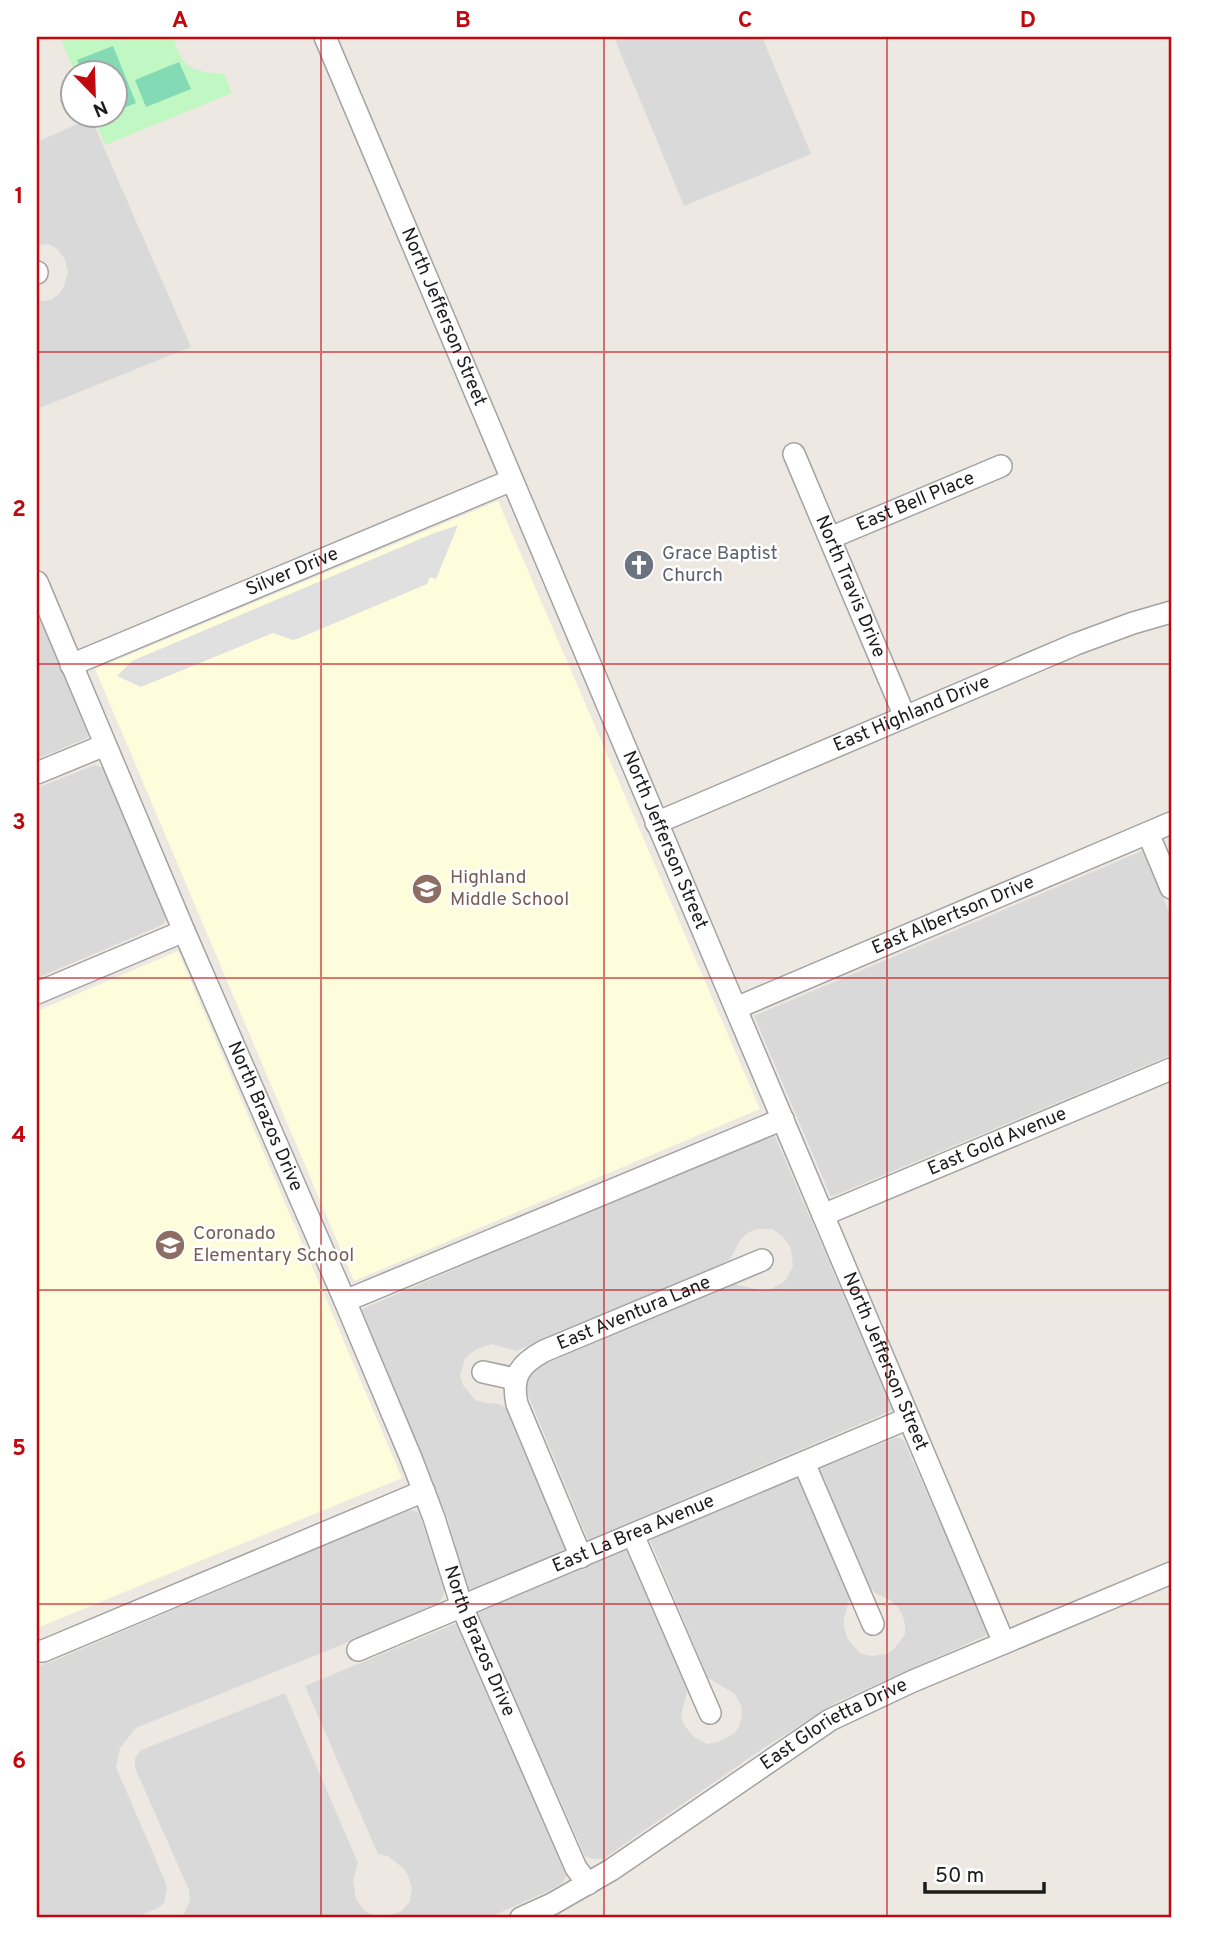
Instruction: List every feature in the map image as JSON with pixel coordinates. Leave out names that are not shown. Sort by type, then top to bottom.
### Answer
[{"type":"street","name":"North Jefferson Street","points":[[325,37],[1004,1643]]},
{"type":"street","name":"North Travis Drive","points":[[794,454],[905,717]]},
{"type":"street","name":"East Bell Place","points":[[830,538],[1001,466]]},
{"type":"street","name":"Silver Drive","points":[[71,665],[512,481]]},
{"type":"street","name":"North Brazos Drive","points":[[37,582],[424,1491],[462,1607],[576,1868],[588,1884]]},
{"type":"street","name":"East Highland Drive","points":[[656,823],[1076,643],[1171,612]]},
{"type":"street","points":[[37,773],[105,745]]},
{"type":"street","name":"East Albertson Drive","points":[[736,1008],[1171,823]]},
{"type":"street","points":[[1148,833],[1171,888]]},
{"type":"street","points":[[37,993],[184,931]]},
{"type":"street","name":"East Gold Avenue","points":[[823,1215],[1171,1069]]},
{"type":"street","points":[[345,1301],[783,1119]]},
{"type":"street","name":"East Aventura Lane","points":[[516,1379],[522,1367],[544,1351],[762,1260]]},
{"type":"street","points":[[483,1372],[516,1379],[514,1392],[517,1404],[581,1557]]},
{"type":"street","name":"East La Brea Avenue","points":[[358,1650],[909,1418]]},
{"type":"street","points":[[804,1463],[873,1623]]},
{"type":"street","points":[[37,1651],[43,1651],[424,1491]]},
{"type":"street","points":[[633,1535],[710,1713]]},
{"type":"street","name":"East Glorietta Drive","points":[[521,1918],[552,1905],[611,1870],[830,1720],[913,1681],[1171,1573]]},
{"type":"shaded area","points":[[614,37],[762,37],[811,154],[684,206]]},
{"type":"shaded area","points":[[64,130],[96,130],[191,347],[37,409],[37,300],[51,300],[60,293],[68,273],[65,259],[56,248],[48,244],[37,245],[37,142]]},
{"type":"shaded area","name":"Highland Middle School","points":[[498,501],[760,1109],[354,1281],[95,669]]},
{"type":"shaded area","points":[[458,525],[436,579],[430,577],[427,584],[297,639],[273,633],[141,687],[117,676],[132,661]]},
{"type":"shaded area","points":[[37,613],[88,734],[87,738],[37,759]]},
{"type":"shaded area","points":[[95,765],[103,768],[165,913],[165,922],[37,978],[37,788]]},
{"type":"shaded area","points":[[1142,851],[1171,916],[1171,1055],[831,1197],[754,1016]]},
{"type":"shaded area","name":"Coronado Elementary School","points":[[178,951],[402,1478],[37,1628],[37,1011]]},
{"type":"shaded area","points":[[773,1132],[893,1410],[588,1540],[528,1395],[525,1385],[528,1374],[538,1367],[735,1284],[769,1290],[785,1281],[793,1266],[791,1249],[786,1241],[772,1229],[749,1232],[741,1239],[730,1259],[724,1263],[516,1351],[491,1344],[475,1350],[465,1358],[460,1376],[463,1385],[475,1400],[499,1404],[506,1408],[565,1544],[565,1549],[561,1551],[473,1590],[467,1588],[448,1519],[360,1310]]},
{"type":"shaded area","points":[[895,1438],[904,1441],[988,1631],[987,1635],[837,1702],[765,1747],[603,1859],[585,1856],[476,1612],[627,1549],[686,1685],[687,1692],[681,1715],[684,1725],[701,1741],[708,1744],[718,1742],[735,1733],[740,1724],[741,1705],[735,1694],[708,1678],[650,1540],[799,1476],[850,1597],[844,1619],[847,1638],[860,1653],[872,1656],[886,1654],[893,1650],[905,1634],[902,1614],[890,1600],[875,1593],[870,1587],[819,1469]]},
{"type":"shaded area","points":[[408,1510],[418,1512],[420,1516],[444,1589],[441,1600],[361,1637],[136,1728],[120,1748],[116,1767],[165,1881],[167,1889],[164,1903],[134,1918],[37,1918],[37,1666]]},
{"type":"shaded area","points":[[457,1623],[566,1875],[561,1884],[488,1918],[381,1918],[402,1911],[410,1901],[412,1888],[409,1878],[404,1869],[388,1856],[378,1854],[305,1686]]},
{"type":"shaded area","points":[[285,1693],[358,1863],[353,1880],[356,1899],[365,1911],[379,1918],[182,1918],[190,1900],[189,1890],[135,1768],[135,1758],[141,1750]]},
{"type":"green space","points":[[60,37],[174,37],[180,56],[190,67],[224,74],[232,93],[105,145],[99,130],[130,130],[130,60],[70,60]]},
{"type":"green space","points":[[113,46],[119,60],[77,60]]},
{"type":"green space","points":[[179,62],[191,89],[146,107],[135,80]]},
{"type":"green space","points":[[130,88],[136,103],[130,105]]},
{"type":"place","name":"Grace Baptist Church","points":[[639,565]]},
{"type":"place","name":"Highland Middle School","points":[[427,889]]},
{"type":"place","name":"Coronado Elementary School","points":[[170,1245]]}]
